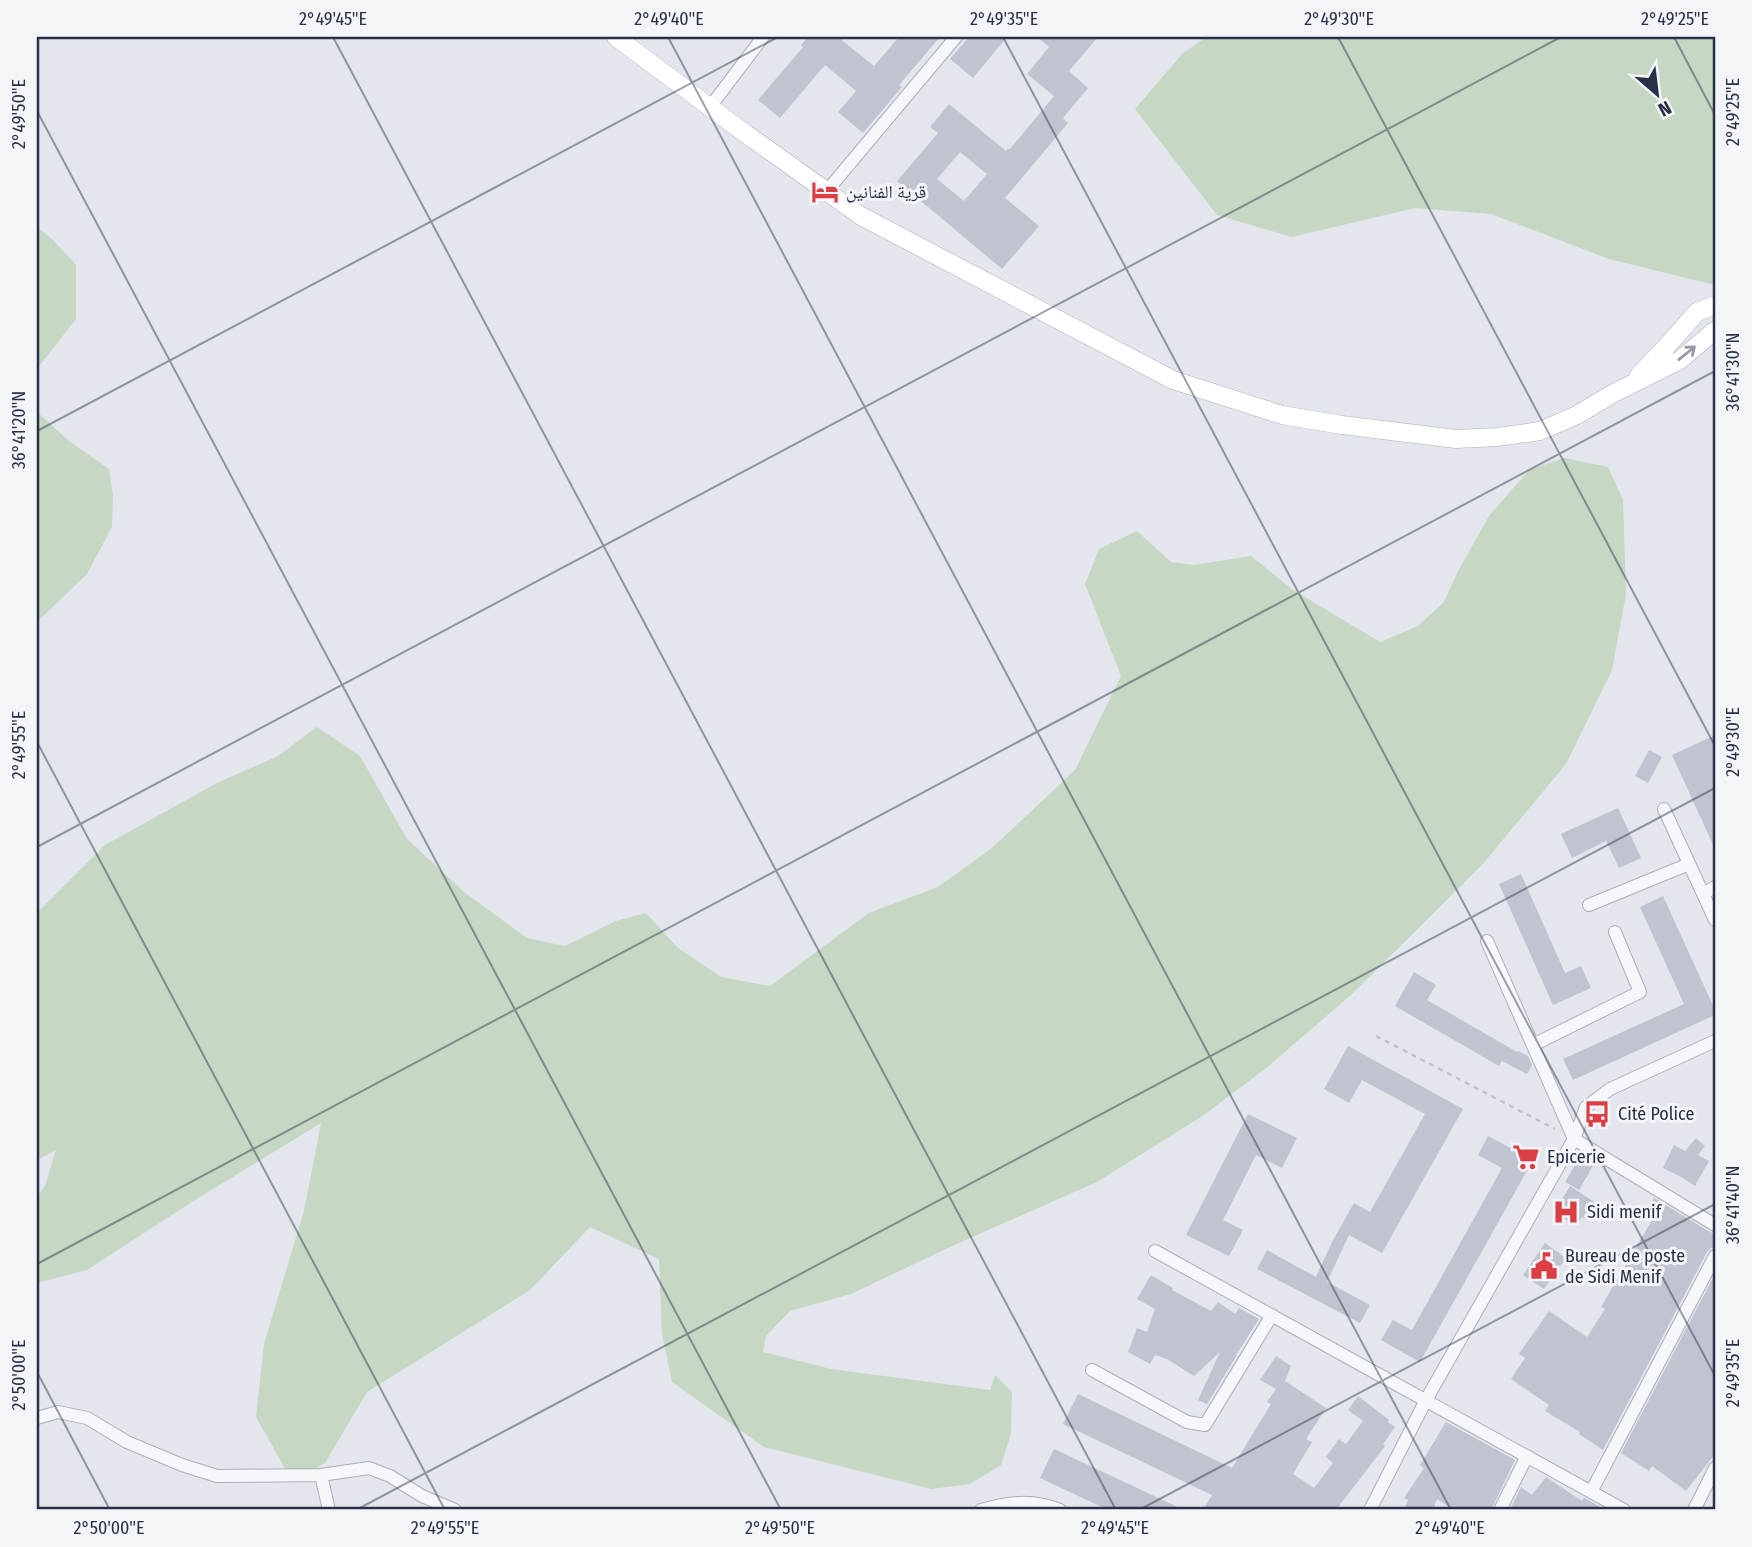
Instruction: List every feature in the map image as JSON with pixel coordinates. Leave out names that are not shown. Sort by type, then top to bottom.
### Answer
[{"type":"main road","points":[[616,37],[861,216],[1173,380],[1282,415],[1456,439],[1540,431],[1577,415],[1680,359],[1715,331]]},
{"type":"main road","points":[[1612,394],[1640,373],[1697,312],[1715,305]]},
{"type":"street","points":[[710,107],[763,37]]},
{"type":"street","points":[[826,192],[956,37]]},
{"type":"street","points":[[1664,809],[1715,919]]},
{"type":"street","points":[[1589,905],[1689,864]]},
{"type":"street","points":[[1703,894],[1715,887]]},
{"type":"street","points":[[1532,1045],[1640,992],[1615,932]]},
{"type":"street","points":[[1487,941],[1574,1139],[1715,1225]]},
{"type":"street","points":[[1370,1510],[1426,1400],[1574,1139],[1586,1107],[1610,1089],[1715,1041]]},
{"type":"street","points":[[1155,1251],[1621,1509]]},
{"type":"street","points":[[1591,1492],[1715,1256]]},
{"type":"street","points":[[1092,1370],[1187,1422],[1205,1425],[1272,1315]]},
{"type":"street","points":[[37,1418],[58,1412],[87,1418],[127,1442],[217,1476],[321,1475],[369,1468],[455,1510]]},
{"type":"street","points":[[1500,1510],[1527,1456]]},
{"type":"street","points":[[1694,1510],[1715,1468]]},
{"type":"street","points":[[321,1475],[329,1510]]},
{"type":"street","points":[[981,1510],[1024,1502],[1048,1505],[1060,1510]]},
{"type":"path","points":[[1376,1036],[1574,1139]]},
{"type":"green space","points":[[1207,37],[1715,37],[1715,285],[1609,259],[1491,214],[1415,208],[1292,237],[1217,215],[1135,109],[1183,53]]},
{"type":"green space","points":[[37,227],[76,265],[76,319],[37,369]]},
{"type":"green space","points":[[37,412],[69,441],[109,469],[113,495],[112,527],[87,574],[39,620],[37,660]]},
{"type":"green space","points":[[1564,458],[1608,467],[1623,500],[1626,594],[1612,670],[1566,764],[1481,866],[1352,994],[1265,1069],[1204,1115],[1097,1182],[851,1294],[790,1311],[766,1336],[763,1352],[831,1369],[990,1390],[995,1375],[1012,1392],[1011,1434],[1001,1465],[970,1484],[931,1489],[764,1447],[672,1382],[662,1333],[659,1259],[590,1227],[530,1290],[367,1392],[325,1463],[292,1481],[256,1417],[264,1344],[304,1211],[321,1123],[87,1270],[37,1283],[37,1196],[45,1186],[56,1150],[37,1160],[37,913],[105,845],[217,783],[278,756],[317,727],[360,756],[407,839],[464,892],[527,938],[565,946],[616,921],[646,913],[678,948],[721,977],[770,986],[869,913],[938,887],[992,848],[1075,770],[1121,676],[1085,584],[1099,549],[1137,531],[1171,562],[1194,565],[1251,556],[1293,590],[1380,642],[1418,626],[1444,602],[1489,516],[1529,470]]},
{"type":"building","points":[[808,37],[838,37],[874,66],[899,37],[940,37],[863,133],[838,112],[856,91],[825,65],[780,118],[758,100],[803,47],[801,45]]},
{"type":"building","points":[[969,37],[1007,37],[973,78],[950,59]]},
{"type":"building","points":[[1037,37],[1098,37],[1069,71],[1088,88],[1063,118],[1068,123],[1005,198],[1039,226],[1002,269],[897,181],[938,133],[930,127],[949,104],[1006,151],[1010,149],[1054,96],[1027,74],[1049,47]],"holes":[[[960,152],[987,174],[964,201],[937,179]]]},
{"type":"building","points":[[1715,735],[1715,849],[1672,755]]},
{"type":"building","points":[[1649,750],[1662,757],[1648,783],[1635,776]]},
{"type":"building","points":[[1618,808],[1641,858],[1619,868],[1606,841],[1572,858],[1561,834]]},
{"type":"building","points":[[1521,874],[1565,973],[1581,966],[1591,988],[1553,1005],[1499,884]]},
{"type":"building","points":[[1663,896],[1715,1015],[1573,1080],[1563,1059],[1684,1004],[1640,907]]},
{"type":"building","points":[[1414,972],[1436,985],[1427,1000],[1528,1056],[1532,1065],[1527,1074],[1502,1061],[1499,1066],[1395,1006]]},
{"type":"building","points":[[1348,1046],[1463,1109],[1382,1253],[1349,1235],[1327,1282],[1370,1305],[1360,1323],[1257,1269],[1267,1250],[1316,1277],[1354,1203],[1370,1212],[1425,1114],[1362,1080],[1349,1103],[1324,1089]]},
{"type":"building","points":[[1248,1114],[1297,1138],[1282,1168],[1256,1155],[1223,1220],[1243,1230],[1229,1256],[1186,1235]]},
{"type":"building","points":[[1488,1136],[1533,1160],[1420,1362],[1381,1340],[1393,1320],[1412,1330],[1502,1168],[1478,1155]]},
{"type":"building","points":[[1696,1138],[1705,1146],[1698,1155],[1709,1161],[1695,1186],[1663,1168],[1674,1145],[1685,1151]]},
{"type":"building","points":[[1579,1158],[1593,1166],[1579,1190],[1565,1182]]},
{"type":"building","points":[[1570,1186],[1599,1205],[1588,1221],[1582,1217],[1577,1225],[1554,1214]]},
{"type":"building","points":[[1654,1198],[1715,1234],[1715,1247],[1707,1252],[1603,1450],[1579,1434],[1580,1432],[1545,1411],[1549,1405],[1511,1379],[1525,1358],[1519,1354],[1549,1311],[1587,1337],[1605,1309],[1601,1307],[1655,1215],[1648,1212]]},
{"type":"building","name":"Bureau de poste de Sidi Menif","points":[[1545,1243],[1566,1258],[1544,1289],[1523,1275]]},
{"type":"building","points":[[1715,1274],[1715,1454],[1686,1491],[1652,1466],[1649,1471],[1621,1453]]},
{"type":"building","points":[[1151,1275],[1211,1311],[1218,1302],[1235,1314],[1239,1308],[1259,1319],[1207,1404],[1198,1400],[1220,1352],[1194,1376],[1167,1359],[1155,1355],[1150,1364],[1128,1352],[1137,1328],[1147,1332],[1155,1309],[1137,1299]]},
{"type":"building","points":[[1276,1356],[1291,1366],[1285,1381],[1326,1408],[1306,1439],[1312,1442],[1293,1474],[1314,1488],[1333,1463],[1326,1457],[1339,1439],[1346,1444],[1363,1421],[1348,1410],[1358,1396],[1395,1427],[1383,1444],[1385,1446],[1336,1510],[1203,1510],[1212,1495],[1063,1424],[1078,1394],[1232,1468],[1271,1404],[1267,1402],[1276,1389],[1260,1380]]},
{"type":"building","points":[[1446,1422],[1515,1460],[1491,1510],[1454,1510],[1437,1499],[1433,1510],[1404,1510],[1408,1500],[1404,1498],[1424,1468],[1420,1465]]},
{"type":"building","points":[[1054,1449],[1184,1510],[1108,1510],[1040,1478]]},
{"type":"building","points":[[1546,1477],[1582,1501],[1584,1498],[1606,1510],[1510,1510],[1521,1487],[1532,1495]]},
{"type":"place","name":"قرية الفنانين","points":[[825,192]]},
{"type":"place","name":"Cité Police","points":[[1597,1114]]},
{"type":"place","name":"Epicerie","points":[[1526,1157]]},
{"type":"place","name":"Sidi menif","points":[[1566,1212]]},
{"type":"place","name":"Bureau de poste de Sidi Menif","points":[[1544,1266]]}]
